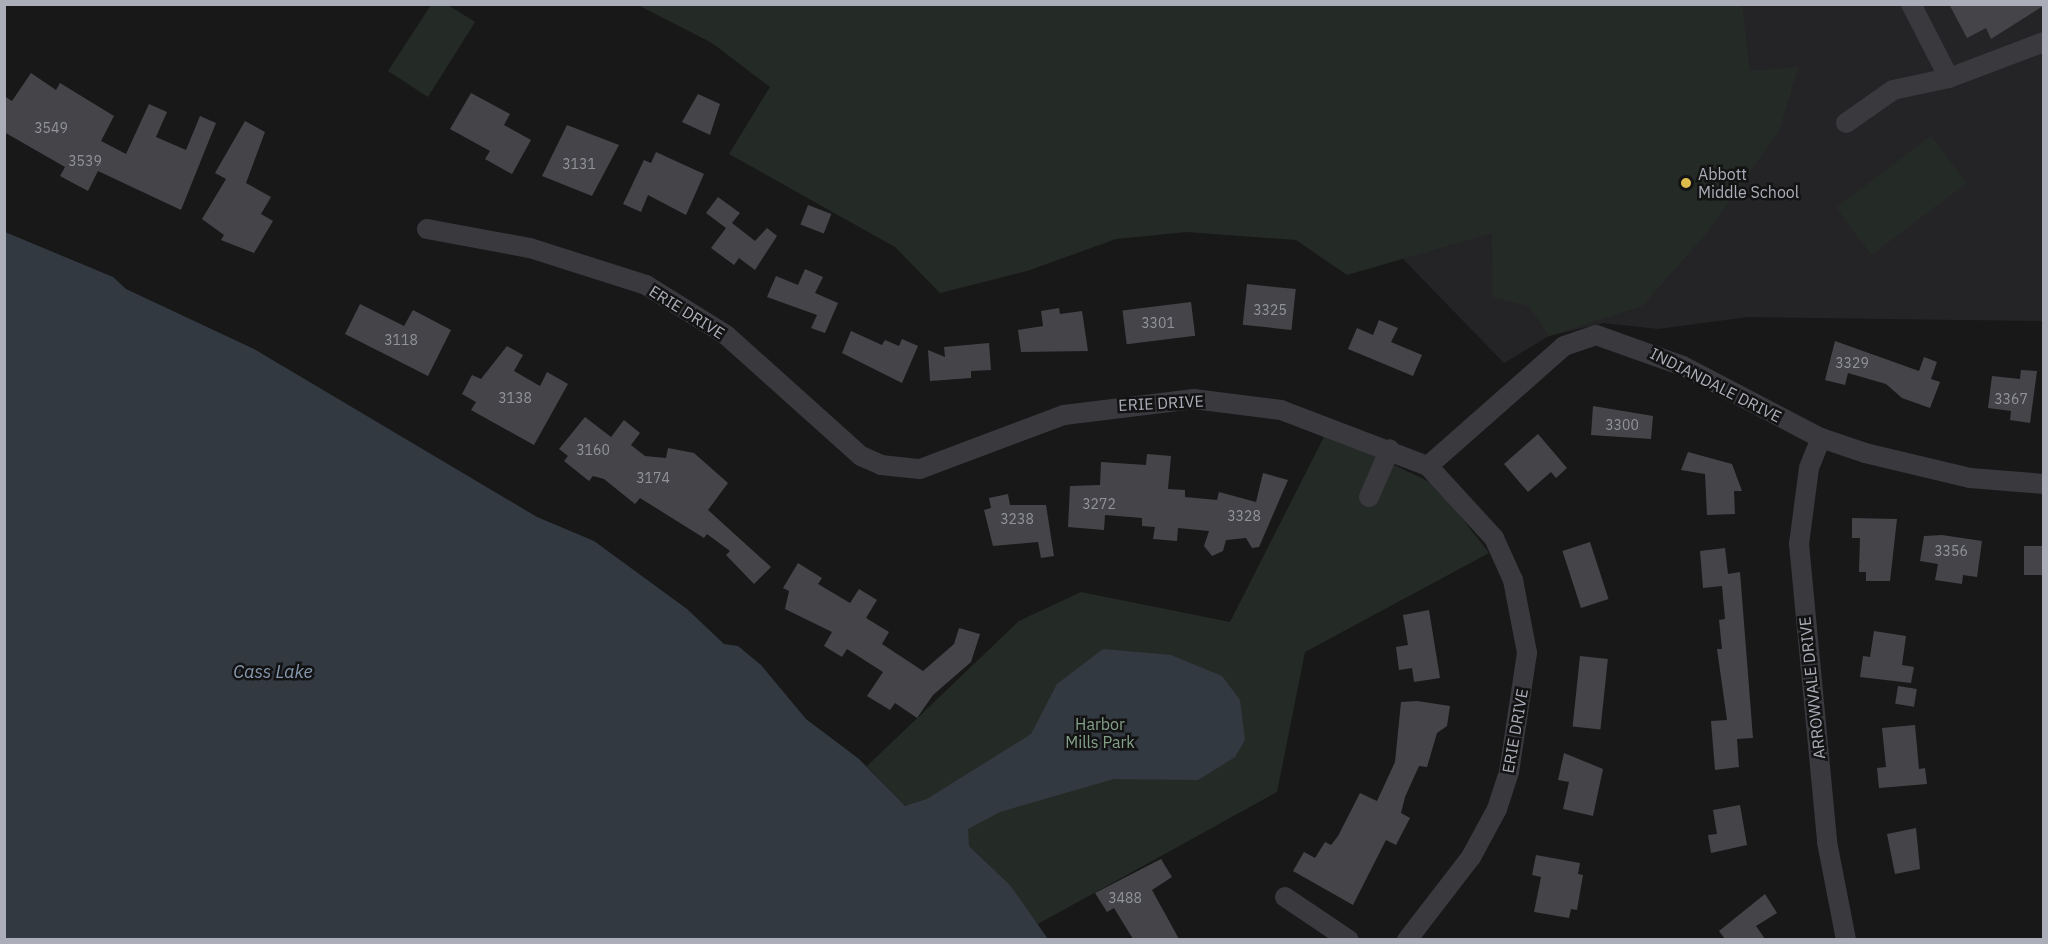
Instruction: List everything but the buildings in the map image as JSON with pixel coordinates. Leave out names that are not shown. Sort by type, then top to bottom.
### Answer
[{"type":"street","points":[[1911,4],[1949,78]]},
{"type":"street","points":[[1846,123],[1893,90],[1949,78],[2043,42]]},
{"type":"street","name":"ERIE DRIVE","points":[[426,230],[530,248],[646,285],[726,335],[861,456],[896,469],[920,469],[1064,415],[1146,401],[1238,402],[1281,410],[1389,449],[1428,466],[1494,538],[1513,580],[1527,653],[1509,772],[1497,809],[1471,857],[1407,939]]},
{"type":"street","name":"INDIANDALE DRIVE","points":[[1428,466],[1564,346],[1596,335],[1683,366],[1821,438],[1913,466],[2043,484]]},
{"type":"street","name":"ARROWVALE DRIVE","points":[[1821,438],[1809,468],[1800,544],[1827,842],[1846,939]]},
{"type":"street","points":[[1369,497],[1389,449]]},
{"type":"street","points":[[1285,897],[1350,939]]},
{"type":"shaded area","name":"Abbott Middle School","points":[[1218,5],[2043,5],[2043,321],[1748,317],[1658,329],[1604,323],[1549,336],[1504,363],[1199,49]]},
{"type":"green space","points":[[431,5],[448,5],[475,22],[428,97],[388,71]]},
{"type":"green space","points":[[638,5],[1742,5],[1750,71],[1798,67],[1780,129],[1706,234],[1642,306],[1549,336],[1529,306],[1493,297],[1492,233],[1347,275],[1296,240],[1186,232],[1116,239],[1027,271],[940,293],[895,247],[729,154],[770,87],[712,43]]},
{"type":"green space","points":[[1931,136],[1967,183],[1871,255],[1836,208]]},
{"type":"green space","name":"Harbor Mills Park","points":[[1326,433],[1436,485],[1489,553],[1305,652],[1277,792],[1036,925],[1010,885],[969,846],[900,802],[867,766],[1019,621],[1081,592],[1230,622]]},
{"type":"water","name":"Cass Lake","points":[[5,232],[113,277],[126,289],[254,349],[537,517],[594,541],[687,609],[724,644],[738,646],[761,665],[806,719],[859,759],[905,806],[927,799],[1031,734],[1057,684],[1103,649],[1171,655],[1222,676],[1240,700],[1245,740],[1235,757],[1198,780],[1114,779],[1000,812],[968,829],[969,846],[1010,885],[1048,939],[5,939]]},
{"type":"place","name":"Abbott Middle School","points":[[1686,183]]}]
